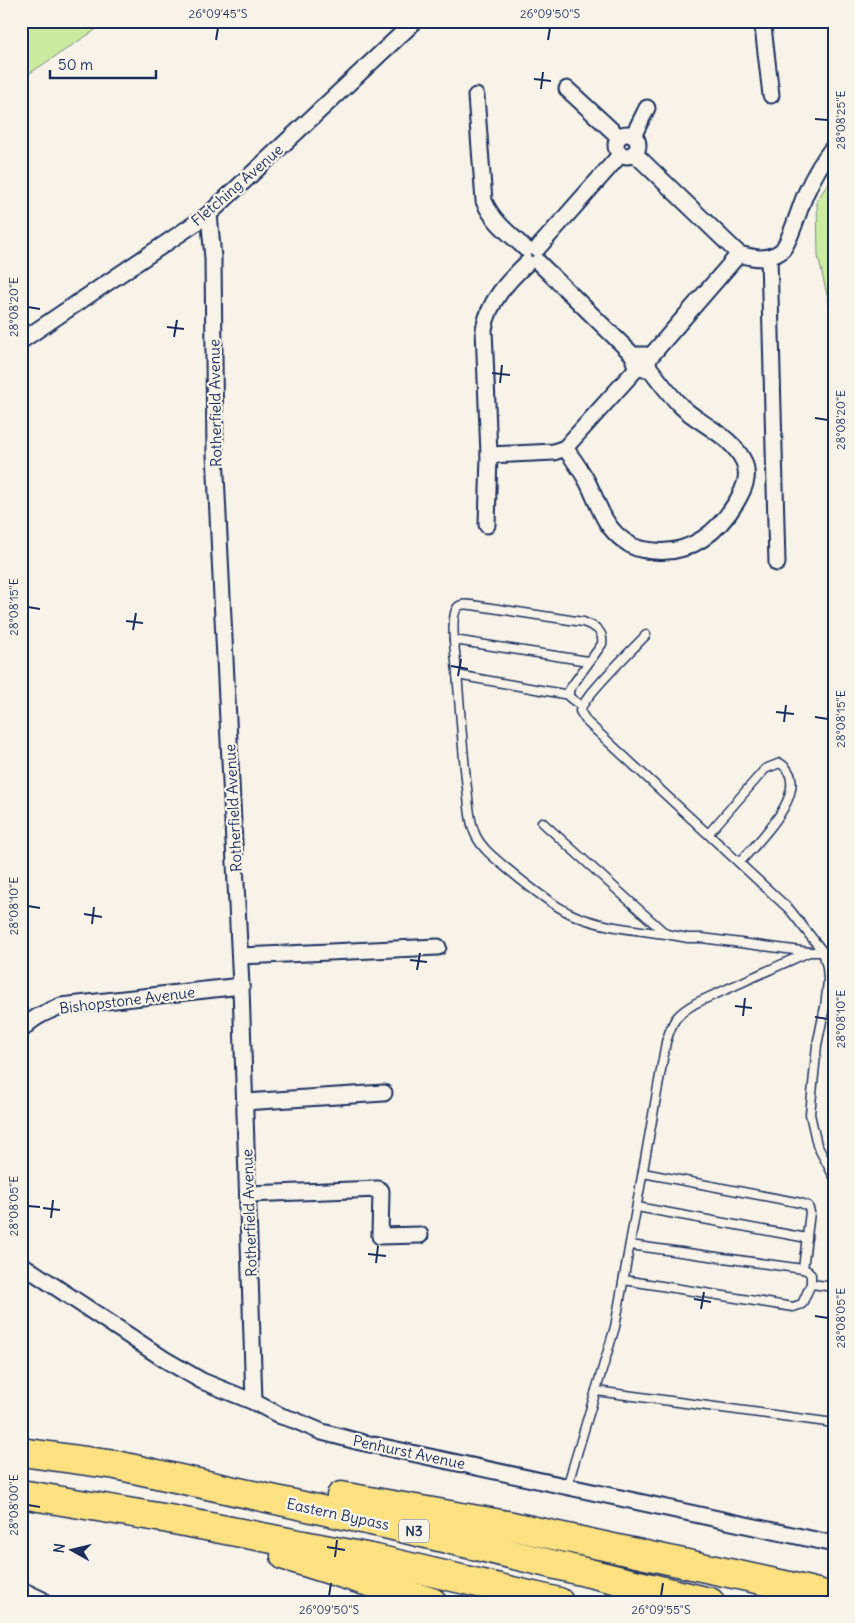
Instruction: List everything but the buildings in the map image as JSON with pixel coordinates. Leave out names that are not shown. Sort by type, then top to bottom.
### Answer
[{"type":"highway","name":"Eastern Bypass","points":[[21,1452],[116,1465],[385,1524],[710,1602]]},
{"type":"highway","points":[[116,1465],[322,1493],[507,1525],[789,1586],[834,1598]]},
{"type":"highway","name":"N3","points":[[21,1494],[169,1519],[376,1559],[559,1602]]},
{"type":"highway","points":[[169,1519],[432,1602]]},
{"type":"main road","points":[[827,1602],[834,1578]]},
{"type":"main road","points":[[21,1593],[40,1602]]},
{"type":"street","points":[[766,21],[763,26],[771,94]]},
{"type":"street","name":"Fletching Avenue","points":[[21,340],[209,214],[411,25]]},
{"type":"street","points":[[487,525],[489,455],[484,330],[486,318],[503,287],[638,144],[626,137],[567,89]]},
{"type":"street","points":[[476,96],[484,201],[490,214],[498,224],[642,363],[683,409],[727,441],[743,461],[746,473],[744,487],[732,508],[713,532],[697,543],[680,550],[661,552],[640,550],[625,542],[611,529],[603,518],[588,482],[565,448]]},
{"type":"street","points":[[626,137],[647,108]]},
{"type":"street","points":[[627,154],[739,254],[756,259],[769,257],[781,252],[789,239],[807,192],[826,156],[834,146]]},
{"type":"street","name":"Rotherfield Avenue","points":[[209,214],[213,258],[215,454],[240,956],[254,1402]]},
{"type":"street","points":[[489,455],[554,452],[565,448],[739,254]]},
{"type":"street","points":[[769,257],[777,563]]},
{"type":"street","points":[[240,956],[438,947]]},
{"type":"street","name":"Bishopstone Avenue","points":[[21,1031],[27,1024],[39,1016],[61,1006],[241,986]]},
{"type":"street","points":[[245,1102],[384,1094]]},
{"type":"street","points":[[248,1194],[378,1189],[381,1191],[380,1236],[420,1235]]},
{"type":"street","name":"Penhurst Avenue","points":[[21,1264],[164,1360],[202,1381],[322,1432],[360,1442],[834,1544]]},
{"type":"lane","points":[[569,695],[569,690],[602,644],[603,637],[595,626],[583,622],[463,604],[454,611],[454,640],[470,817],[476,836],[491,856],[548,900],[570,913],[597,922],[628,929],[688,938],[702,938],[809,952],[824,952]]},
{"type":"lane","points":[[646,635],[581,706],[580,712],[587,722],[790,910],[824,952],[828,981],[817,1045],[810,1114],[817,1145],[834,1177]]},
{"type":"lane","points":[[454,640],[588,662]]},
{"type":"lane","points":[[457,675],[569,695],[581,706]]},
{"type":"lane","points":[[709,833],[765,769],[780,763],[787,768],[791,786],[780,814],[770,829],[740,862]]},
{"type":"lane","points":[[542,822],[666,934]]},
{"type":"lane","points":[[567,1487],[615,1326],[666,1042],[673,1021],[683,1010],[696,1003],[809,952]]},
{"type":"lane","points":[[643,1173],[801,1202],[808,1206],[810,1212],[802,1269]]},
{"type":"lane","points":[[637,1207],[807,1238]]},
{"type":"lane","points":[[624,1280],[794,1307],[802,1304],[810,1284],[811,1275],[808,1271],[802,1269],[630,1245]]},
{"type":"lane","points":[[810,1284],[834,1287]]},
{"type":"lane","points":[[596,1391],[833,1424]]},
{"type":"green space","points":[[21,21],[109,21],[21,79]]},
{"type":"green space","points":[[834,175],[834,316],[831,312],[818,256],[817,200]]}]
